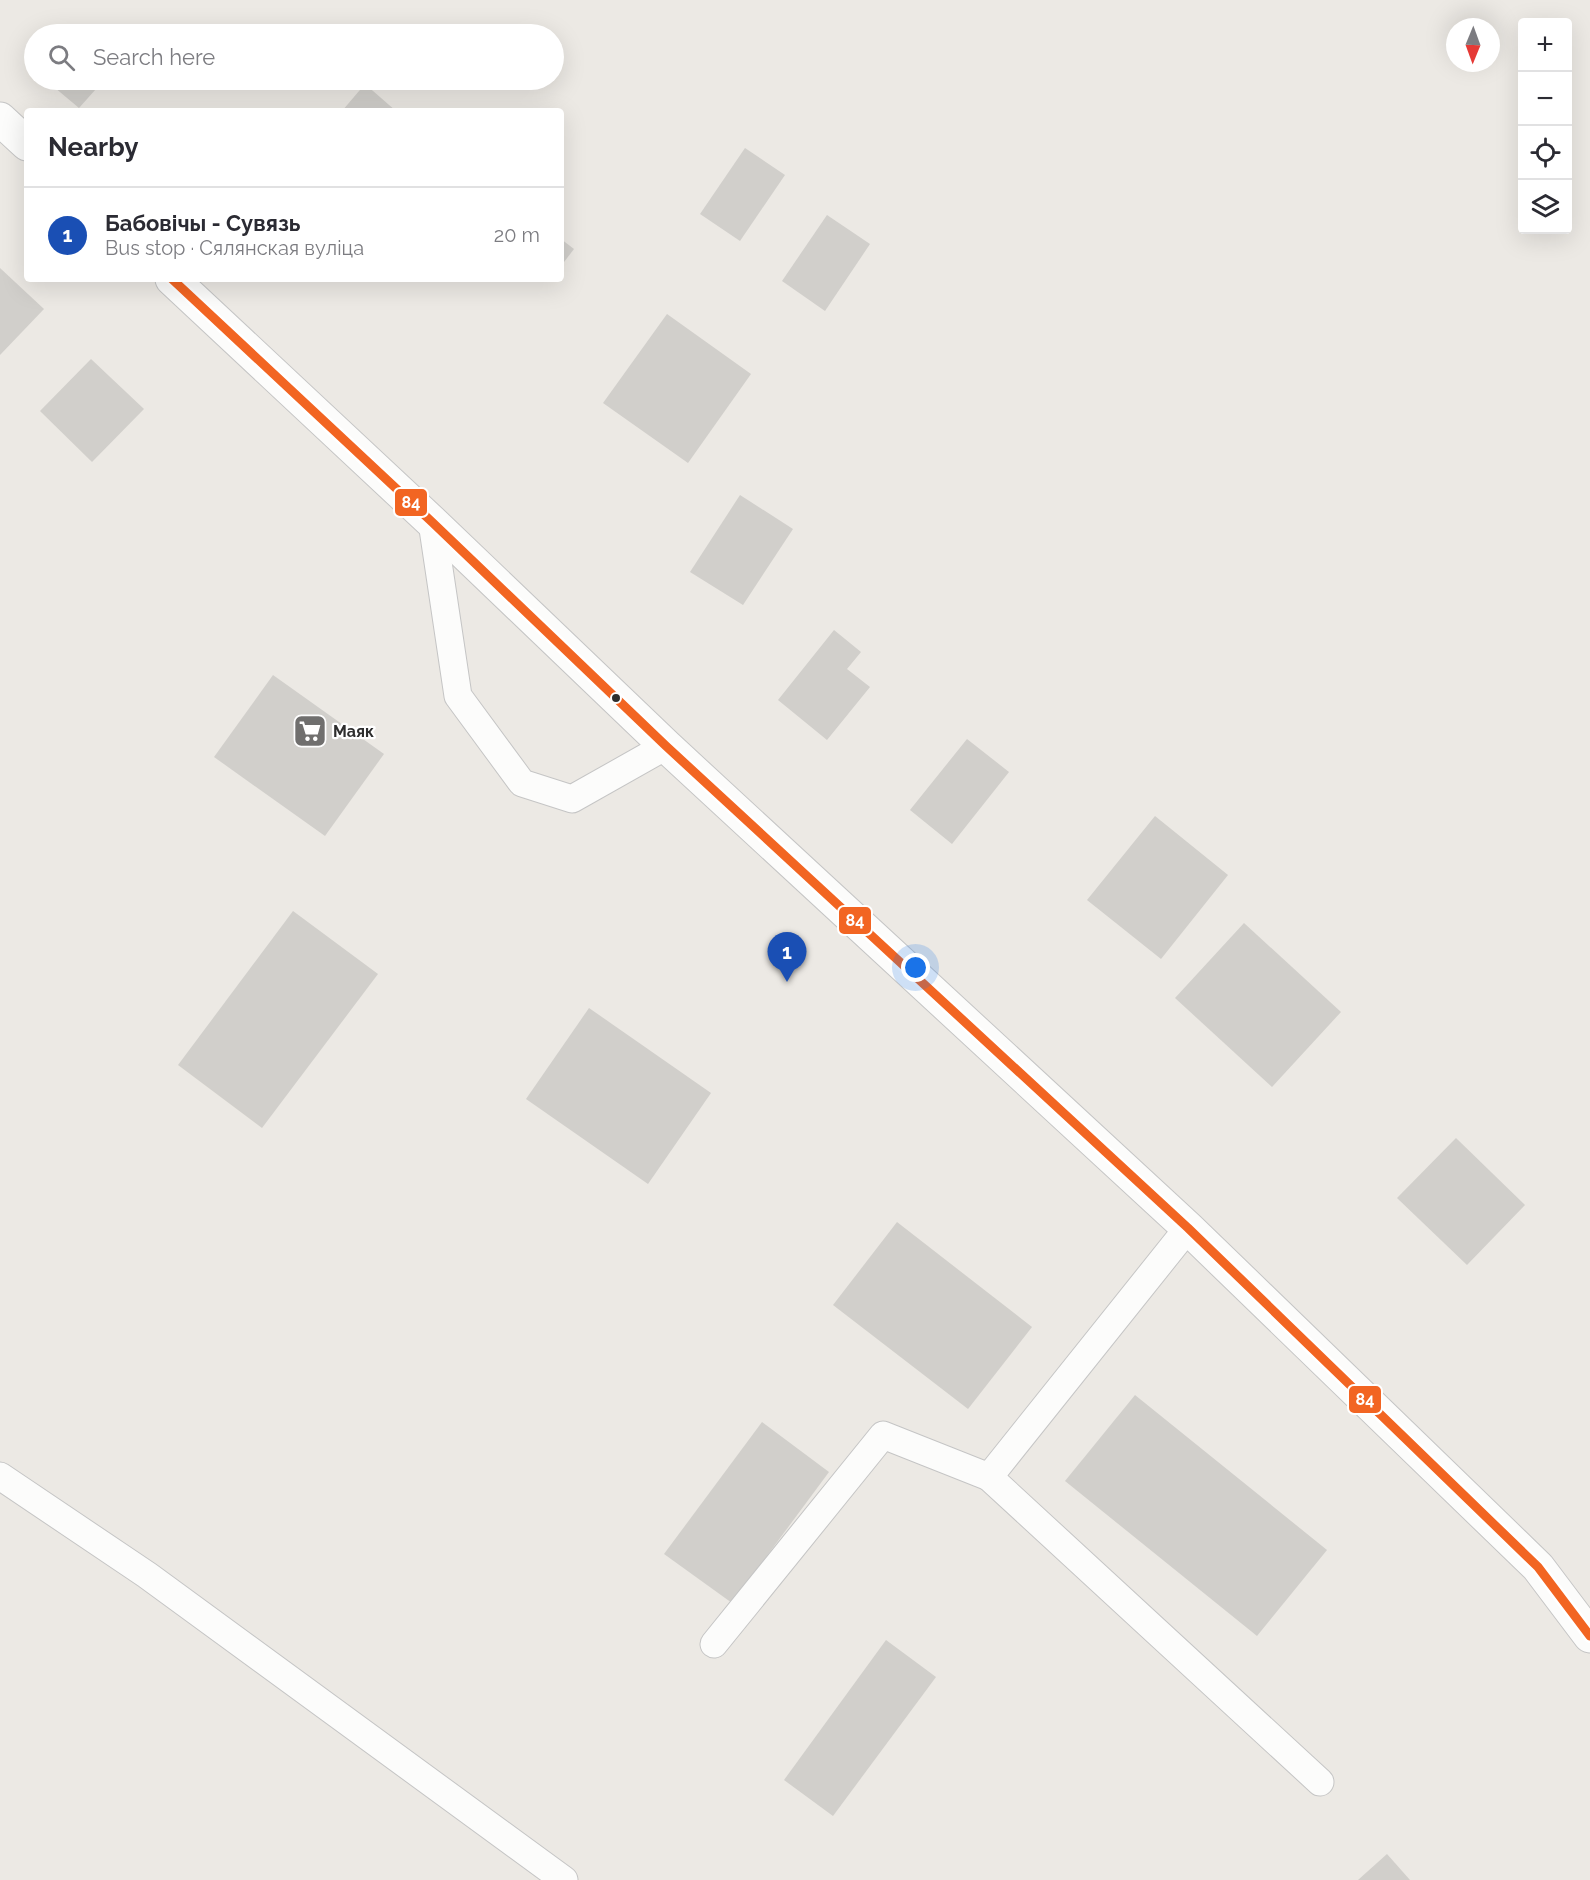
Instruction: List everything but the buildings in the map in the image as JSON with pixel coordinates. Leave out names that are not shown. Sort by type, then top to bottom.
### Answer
[{"type":"street","points":[[0,119],[24,141]]},
{"type":"street","points":[[175,282],[432,522],[666,746],[1188,1228],[1538,1567],[1590,1636]]},
{"type":"lane","points":[[432,522],[458,696],[522,783],[572,799],[666,746]]},
{"type":"lane","points":[[989,1477],[1188,1228]]},
{"type":"lane","points":[[714,1644],[883,1435],[989,1477],[1320,1782]]},
{"type":"lane","points":[[0,1476],[147,1575],[564,1880]]},
{"type":"transit line","name":"84","points":[[175,282],[432,522],[666,746],[1188,1228],[1538,1567],[1590,1636]]},
{"type":"place","name":"Маяк","points":[[310,731]]},
{"type":"place","name":"Бабовічы - Сувязь","points":[[787,982]]}]
